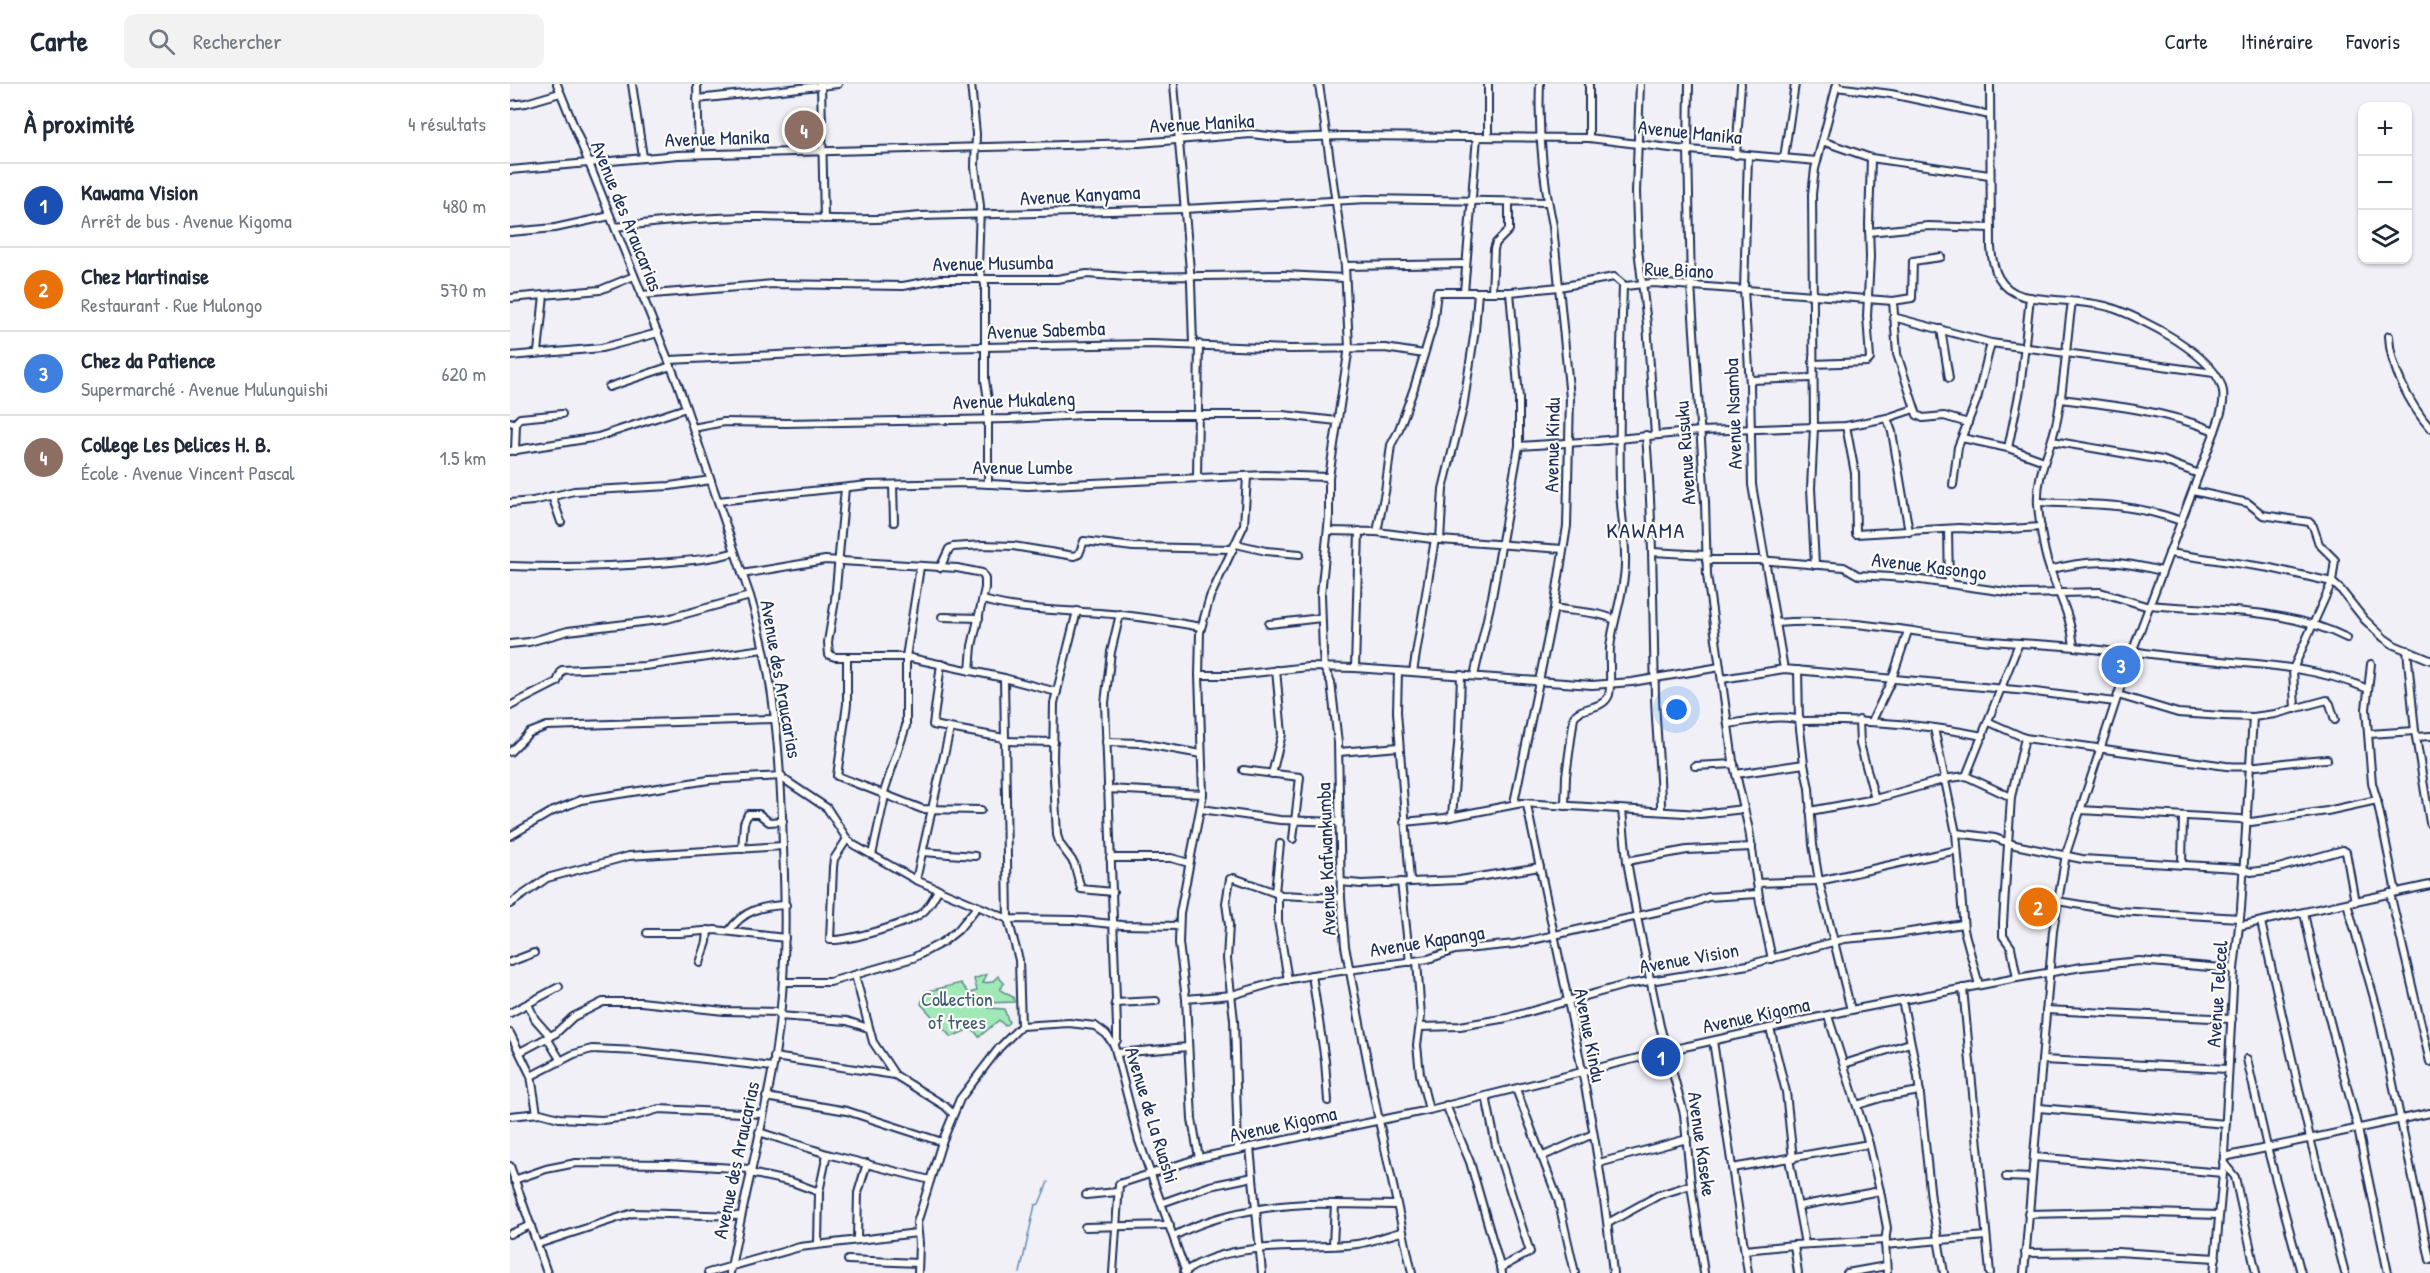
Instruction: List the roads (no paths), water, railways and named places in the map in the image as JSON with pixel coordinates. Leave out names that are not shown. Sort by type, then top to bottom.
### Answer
[{"type":"street","name":"Avenue des Araucarias","points":[[557,84],[670,363],[711,480],[750,596],[763,649],[774,719],[782,777],[786,905],[783,982],[774,1057],[730,1270]]},
{"type":"street","points":[[632,84],[643,157]]},
{"type":"street","points":[[697,84],[699,154]]},
{"type":"street","points":[[697,99],[789,86],[838,84]]},
{"type":"street","points":[[970,84],[980,214],[978,259],[985,284],[988,484]]},
{"type":"street","points":[[1174,84],[1196,344],[1197,477]]},
{"type":"street","name":"Avenue Kafwankumba","points":[[1319,84],[1345,266],[1349,347],[1329,477],[1328,531],[1324,555],[1321,618],[1324,668],[1331,682],[1339,752],[1341,898],[1349,969],[1396,1205],[1412,1273]]},
{"type":"street","points":[[1488,84],[1488,137]]},
{"type":"street","name":"Avenue Kindu","points":[[1514,803],[1540,682],[1567,526],[1570,398],[1553,226],[1541,138],[1540,84]]},
{"type":"street","points":[[1589,84],[1589,138]]},
{"type":"street","points":[[1640,84],[1636,192],[1641,284],[1647,324],[1655,435]]},
{"type":"street","name":"Avenue Rusuku","points":[[1689,84],[1691,285],[1709,599],[1734,764],[1772,959]]},
{"type":"street","points":[[1736,155],[1741,84]]},
{"type":"street","points":[[1784,158],[1795,84]]},
{"type":"street","points":[[1990,84],[1989,175],[1992,260],[2000,281],[2010,291],[2030,297],[2109,307],[2138,320],[2190,348],[2220,381],[2223,398],[2222,411],[2215,431],[2116,698],[2066,854],[2057,901],[2046,1010],[2024,1273]]},
{"type":"street","points":[[821,85],[824,219]]},
{"type":"street","points":[[1815,565],[1811,488],[1814,428],[1812,194],[1816,161],[1836,85],[1891,94],[1990,116]]},
{"type":"street","points":[[510,105],[560,93]]},
{"type":"street","name":"Avenue Manika","points":[[510,170],[699,154],[1139,142],[1251,134],[1287,138],[1326,136],[1589,138],[1736,155],[1816,161]]},
{"type":"street","points":[[1464,292],[1477,137]]},
{"type":"street","points":[[1822,141],[1870,158],[1989,175]]},
{"type":"street","name":"Avenue Nsamba","points":[[1748,156],[1744,290],[1750,380],[1752,485],[1784,669]]},
{"type":"street","points":[[1813,364],[1869,361],[1870,158]]},
{"type":"street","name":"Avenue Kanyama","points":[[615,227],[688,219],[761,217],[904,219],[1063,211],[1184,209],[1334,200],[1548,202]]},
{"type":"street","points":[[1492,292],[1494,245],[1509,230],[1509,202]]},
{"type":"street","points":[[510,232],[555,228],[610,216]]},
{"type":"street","points":[[1869,232],[1928,226],[1991,228]]},
{"type":"street","name":"Rue Biano","points":[[1424,354],[1432,325],[1436,294],[1440,291],[1510,292],[1558,287],[1614,277],[1618,278],[1623,286],[1691,285],[1893,301],[1910,300],[1913,261],[1941,256]]},
{"type":"street","points":[[1345,266],[1466,264]]},
{"type":"street","name":"Avenue Musumba","points":[[641,295],[773,284],[903,286],[941,279],[1057,279],[1087,274],[1127,277],[1284,275],[1346,278]]},
{"type":"street","points":[[510,298],[600,290],[634,276]]},
{"type":"street","points":[[1565,806],[1566,776],[1574,717],[1578,712],[1593,708],[1607,699],[1610,692],[1610,647],[1622,591],[1625,564],[1620,492],[1623,286]]},
{"type":"street","points":[[1413,672],[1438,540],[1443,489],[1463,408],[1476,330],[1478,292]]},
{"type":"street","points":[[1474,676],[1490,607],[1519,446],[1519,398],[1510,292]]},
{"type":"street","points":[[538,352],[544,295]]},
{"type":"street","points":[[2008,448],[2019,398],[2030,297]]},
{"type":"street","points":[[1893,301],[1898,362],[1914,409],[1920,418],[1944,416],[1968,423]]},
{"type":"street","points":[[2072,302],[2060,399],[2052,441],[2039,477],[2038,502],[2050,570],[2070,616],[2074,646]]},
{"type":"street","points":[[1893,317],[1991,343],[2215,374]]},
{"type":"street","points":[[1941,329],[1949,378]]},
{"type":"street","points":[[510,356],[602,348],[658,333]]},
{"type":"street","points":[[2389,336],[2397,371],[2430,428]]},
{"type":"street","points":[[1953,485],[1956,457],[1977,399],[1991,343]]},
{"type":"street","name":"Avenue Sabemba","points":[[609,387],[670,363],[906,349],[1196,344],[1290,349],[1349,347],[1396,349],[1424,354]]},
{"type":"street","points":[[1377,532],[1391,443],[1398,432],[1411,399],[1424,354]]},
{"type":"street","points":[[1750,380],[1813,378]]},
{"type":"street","points":[[2060,399],[2147,411],[2195,423],[2215,431]]},
{"type":"street","points":[[562,414],[520,418],[513,423],[512,451],[598,438],[686,408]]},
{"type":"street","points":[[1519,446],[1700,431],[1846,426],[1887,418],[1914,409]]},
{"type":"street","name":"Avenue Mukaleng","points":[[693,428],[724,422],[786,423],[1083,415],[1296,415],[1337,421]]},
{"type":"street","points":[[1887,418],[1892,432],[1909,532]]},
{"type":"street","points":[[1846,426],[1855,473],[1856,534],[2041,527]]},
{"type":"street","points":[[1646,435],[1653,552],[1655,678],[1661,810]]},
{"type":"street","points":[[1962,438],[2008,448],[2044,461]]},
{"type":"street","points":[[2052,441],[2155,458],[2199,474]]},
{"type":"street","name":"Avenue Lumbe","points":[[718,501],[893,485],[1028,486],[1197,477],[1280,475],[1329,477]]},
{"type":"street","points":[[1199,1158],[1192,1119],[1186,999],[1179,926],[1182,895],[1203,794],[1199,675],[1201,627],[1210,597],[1234,546],[1245,514],[1247,477]]},
{"type":"street","points":[[510,503],[574,491],[670,486],[711,480]]},
{"type":"street","points":[[893,485],[894,522]]},
{"type":"street","points":[[845,488],[828,654],[835,657],[906,657],[1057,692]]},
{"type":"street","points":[[2193,491],[2248,503],[2263,515],[2296,519],[2311,524],[2319,544],[2335,560],[2332,582],[2293,669],[2295,709]]},
{"type":"street","points":[[552,496],[561,522]]},
{"type":"street","points":[[2038,502],[2122,505],[2155,512],[2181,521]]},
{"type":"street","points":[[1948,529],[1949,584]]},
{"type":"street","points":[[1328,531],[1377,532],[1438,540],[1563,549]]},
{"type":"street","points":[[1354,668],[1359,531]]},
{"type":"street","points":[[940,568],[949,549],[983,545],[1013,546],[1074,556],[1079,554],[1084,542],[1133,547],[1234,546],[1300,554]]},
{"type":"street","points":[[510,566],[632,565],[686,561],[735,552]]},
{"type":"street","name":"Avenue Kasongo","points":[[1653,552],[1706,558],[1846,567],[1858,575],[1889,576],[2021,594],[2100,592],[2149,606],[2238,612],[2312,623],[2347,638]]},
{"type":"street","points":[[2169,553],[2270,568],[2332,582],[2369,625],[2394,645],[2430,660]]},
{"type":"street","points":[[742,574],[815,561],[957,568],[982,573],[985,579],[983,600],[972,646],[970,671]]},
{"type":"street","points":[[2050,570],[2080,563],[2107,561],[2162,571]]},
{"type":"street","points":[[872,855],[884,795],[906,726],[906,657],[920,567]]},
{"type":"street","points":[[510,644],[583,628],[667,619],[750,596]]},
{"type":"street","points":[[983,600],[1013,606],[1120,614],[1201,627]]},
{"type":"street","points":[[1554,608],[1600,614],[1615,620]]},
{"type":"street","points":[[1077,611],[1053,711],[1057,838],[1074,863],[1081,889],[1113,892]]},
{"type":"street","points":[[1114,1045],[1118,1036],[1106,742],[1107,684],[1111,652],[1120,614]]},
{"type":"street","points":[[942,617],[979,618]]},
{"type":"street","points":[[1269,624],[1321,618]]},
{"type":"street","points":[[1776,623],[1826,623],[2199,660],[2268,664],[2335,676],[2368,689]]},
{"type":"street","points":[[1872,721],[1892,679],[1908,631]]},
{"type":"street","points":[[1966,776],[2019,643]]},
{"type":"street","points":[[510,706],[552,686],[559,680],[562,670],[645,666],[763,649]]},
{"type":"street","points":[[2407,650],[2422,781],[2430,823]]},
{"type":"street","points":[[847,657],[846,713],[836,775],[917,808],[932,811],[981,810]]},
{"type":"street","points":[[941,664],[932,724],[1004,740],[1054,742]]},
{"type":"street","points":[[2371,664],[2366,709],[2372,783],[2430,1062]]},
{"type":"street","points":[[1199,675],[1236,675],[1308,667],[1354,668],[1569,685],[1609,684],[1720,667]]},
{"type":"street","points":[[1722,679],[1784,669],[1798,670],[2116,698],[2188,715],[2253,717],[2327,700],[2335,720]]},
{"type":"street","points":[[1272,774],[1282,734],[1276,670]]},
{"type":"street","points":[[1398,670],[1399,747],[1410,881]]},
{"type":"street","points":[[1798,670],[1799,720],[1808,781],[1813,845],[1819,880],[1851,1010]]},
{"type":"street","points":[[1452,816],[1461,675]]},
{"type":"street","points":[[918,1273],[917,1224],[953,1114],[970,1084],[999,1048],[1021,1026],[1019,960],[1008,919],[1004,678]]},
{"type":"street","name":"Avenue Telecel","points":[[2214,1273],[2224,1160],[2234,969],[2240,918],[2253,717]]},
{"type":"street","points":[[510,752],[529,733],[547,726],[774,719]]},
{"type":"street","points":[[1728,724],[1759,720],[1859,720],[1983,736]]},
{"type":"street","points":[[1859,720],[1860,744],[1875,799]]},
{"type":"street","points":[[1989,722],[2025,738],[2101,750],[2251,768],[2293,761],[2327,759]]},
{"type":"street","points":[[1934,728],[1956,833],[1964,924],[1978,985]]},
{"type":"street","points":[[916,880],[951,729]]},
{"type":"street","points":[[2369,734],[2430,736]]},
{"type":"street","points":[[2017,978],[2012,948],[2003,934],[2011,796],[2025,738]]},
{"type":"street","points":[[1106,742],[1140,743],[1201,754]]},
{"type":"street","points":[[1339,752],[1399,747]]},
{"type":"street","points":[[1695,766],[1734,764]]},
{"type":"street","points":[[1736,774],[1804,764]]},
{"type":"street","points":[[1243,770],[1300,778],[1293,839]]},
{"type":"street","points":[[1810,810],[1875,799],[1946,779],[1966,776],[2011,796]]},
{"type":"street","points":[[510,836],[551,812],[581,800],[709,780],[782,777],[827,808],[847,839],[872,855],[916,880],[1008,919],[1179,926]]},
{"type":"street","points":[[2422,781],[2430,779]]},
{"type":"street","points":[[1107,789],[1203,794]]},
{"type":"street","points":[[2080,810],[2246,821],[2269,820],[2377,800]]},
{"type":"street","points":[[1404,822],[1452,816],[1514,803],[1708,814],[1744,809]]},
{"type":"street","name":"Avenue Kindu","points":[[1527,805],[1599,1163],[1613,1273]]},
{"type":"street","points":[[1201,809],[1294,821],[1340,822]]},
{"type":"street","name":"Avenue Kaseke","points":[[1622,810],[1627,861],[1637,916],[1666,1051],[1683,1107],[1691,1185],[1704,1273]]},
{"type":"street","points":[[742,849],[744,823],[748,814],[759,814],[769,822],[783,821]]},
{"type":"street","points":[[2182,865],[2183,816]]},
{"type":"street","points":[[1956,833],[1968,833],[2015,845],[2096,860],[2243,869],[2251,872],[2295,866],[2338,850],[2346,852],[2351,902],[2378,1012],[2430,1260]]},
{"type":"street","points":[[847,839],[834,859],[832,867],[830,940],[871,932],[904,922],[925,910],[939,889]]},
{"type":"street","points":[[1280,844],[1278,921],[1288,980]]},
{"type":"street","points":[[510,904],[547,878],[628,856],[783,846]]},
{"type":"street","points":[[1627,861],[1695,850],[1752,847]]},
{"type":"street","points":[[1757,883],[1819,880],[1957,850]]},
{"type":"street","points":[[923,852],[975,856]]},
{"type":"street","points":[[1110,858],[1171,858],[1189,863]]},
{"type":"street","points":[[1341,882],[1361,884],[1460,880],[1540,867]]},
{"type":"street","points":[[1238,1150],[1232,995],[1227,952],[1229,925],[1226,903],[1230,879],[1234,878],[1296,897],[1341,898]]},
{"type":"street","points":[[1401,882],[1420,1027],[1417,1045],[1420,1074],[1429,1110]]},
{"type":"street","points":[[2239,926],[2430,885]]},
{"type":"street","name":"Avenue Kapanga","points":[[1186,999],[1232,995],[1312,975],[1413,962],[1455,950],[1515,944],[1697,903],[1708,897],[1758,894]]},
{"type":"street","points":[[2057,901],[2118,911],[2240,918]]},
{"type":"street","points":[[729,931],[742,916],[756,908],[786,905]]},
{"type":"street","points":[[783,982],[830,982],[902,962],[932,948],[958,930],[977,907]]},
{"type":"street","points":[[2304,913],[2358,1129],[2388,1273]]},
{"type":"street","points":[[2261,922],[2310,1138],[2345,1273]]},
{"type":"street","name":"Avenue Vision","points":[[1420,1027],[1460,1026],[1507,1018],[1625,985],[1772,959],[1834,942],[1964,924]]},
{"type":"street","points":[[700,963],[707,942],[708,930]]},
{"type":"street","points":[[647,933],[708,930],[785,938]]},
{"type":"street","points":[[510,962],[534,952]]},
{"type":"street","name":"Avenue Kigoma","points":[[1117,1192],[1120,1184],[1199,1158],[1429,1110],[1666,1051],[1851,1010],[2050,972],[2139,961],[2234,969]]},
{"type":"street","points":[[855,975],[868,1028],[875,1046],[894,1075]]},
{"type":"street","points":[[1312,975],[1325,1061],[1328,1101]]},
{"type":"street","points":[[510,1013],[559,987]]},
{"type":"street","points":[[1963,988],[1990,1273]]},
{"type":"street","points":[[1902,1000],[1920,1091],[1928,1180],[1944,1273]]},
{"type":"street","points":[[520,1052],[548,1037],[573,1017],[603,1002],[631,1001],[723,1011],[780,1014],[847,1021],[868,1028]]},
{"type":"street","points":[[1115,1003],[1156,1001]]},
{"type":"street","points":[[528,1004],[561,1061]]},
{"type":"street","points":[[2046,1010],[2232,1019]]},
{"type":"street","points":[[1828,1016],[1869,1144],[1887,1228],[1886,1269],[1847,1273]]},
{"type":"street","name":"Avenue de La Ruashi","points":[[1021,1026],[1069,1023],[1091,1025],[1102,1031],[1114,1045],[1139,1141],[1185,1272]]},
{"type":"street","points":[[1770,1028],[1789,1106],[1791,1159],[1805,1244]]},
{"type":"street","points":[[510,1033],[531,1076],[537,1113]]},
{"type":"street","points":[[1713,1041],[1748,1273]]},
{"type":"street","points":[[1844,1064],[1910,1043]]},
{"type":"street","points":[[1117,1053],[1188,1047]]},
{"type":"street","points":[[531,1076],[584,1051],[600,1049],[638,1051],[772,1067]]},
{"type":"street","points":[[774,1057],[894,1075],[936,1100],[953,1114]]},
{"type":"street","points":[[2247,1059],[2267,1147],[2301,1273]]},
{"type":"street","points":[[2042,1060],[2228,1069]]},
{"type":"street","points":[[1516,1089],[1558,1199],[1575,1273]]},
{"type":"street","points":[[1857,1105],[1884,1097],[1920,1091]]},
{"type":"street","points":[[1446,1105],[1470,1162],[1501,1270],[1530,1252],[1496,1146],[1486,1096]]},
{"type":"street","points":[[766,1097],[847,1111],[942,1142]]},
{"type":"street","points":[[2038,1108],[2226,1124]]},
{"type":"street","points":[[510,1116],[537,1113],[559,1118],[592,1120],[635,1116],[659,1110],[763,1114]]},
{"type":"street","points":[[2256,1273],[2235,1177],[2224,1160],[2267,1147],[2430,1113]]},
{"type":"street","points":[[759,1132],[827,1154],[867,1162],[930,1180]]},
{"type":"street","points":[[1541,1157],[1593,1134]]},
{"type":"street","points":[[1599,1163],[1687,1139]]},
{"type":"street","points":[[1732,1168],[1869,1144]]},
{"type":"street","points":[[1250,1147],[1262,1273]]},
{"type":"street","points":[[818,1244],[819,1192],[827,1154]]},
{"type":"street","points":[[2034,1156],[2223,1173]]},
{"type":"street","points":[[514,1180],[576,1162],[668,1164],[750,1171],[819,1192]]},
{"type":"street","points":[[857,1238],[858,1193],[867,1162]]},
{"type":"street","points":[[510,1166],[547,1273]]},
{"type":"street","points":[[2006,1176],[2032,1178]]},
{"type":"street","points":[[1162,1203],[1210,1186],[1253,1177]]},
{"type":"street","points":[[1608,1223],[1659,1195],[1691,1185]]},
{"type":"street","points":[[1799,1206],[1880,1191]]},
{"type":"street","points":[[1086,1195],[1117,1192],[1113,1273]]},
{"type":"street","points":[[1333,1245],[1335,1204]]},
{"type":"street","points":[[1174,1236],[1211,1219],[1287,1205],[1396,1205]]},
{"type":"street","points":[[2028,1214],[2120,1212],[2219,1215]]},
{"type":"street","points":[[538,1244],[633,1213],[741,1216]]},
{"type":"street","points":[[510,1234],[531,1225]]},
{"type":"street","points":[[1085,1227],[1170,1225]]},
{"type":"street","points":[[1185,1272],[1231,1252],[1260,1248],[1360,1244],[1402,1232]]},
{"type":"street","points":[[708,1273],[730,1270],[766,1255],[818,1244],[917,1233]]},
{"type":"street","points":[[1746,1250],[1805,1244],[1939,1241],[1986,1236]]},
{"type":"street","points":[[1794,1245],[1797,1273]]},
{"type":"street","points":[[2025,1253],[2117,1252],[2216,1258]]},
{"type":"street","points":[[848,1260],[918,1263]]},
{"type":"waterway","points":[[1020,1273],[1035,1205],[1039,1204],[1048,1182]]},
{"type":"place","name":"College Les Delices H. B.","points":[[804,130]]},
{"type":"place","name":"Chez da Patience","points":[[2121,665]]},
{"type":"place","name":"Chez Martinaise","points":[[2038,907]]},
{"type":"place","name":"Kawama Vision","points":[[1661,1057]]},
{"type":"district","name":"KAWAMA","points":[[1646,530]]},
{"type":"park label","name":"Collection of trees","points":[[957,1010]]}]
